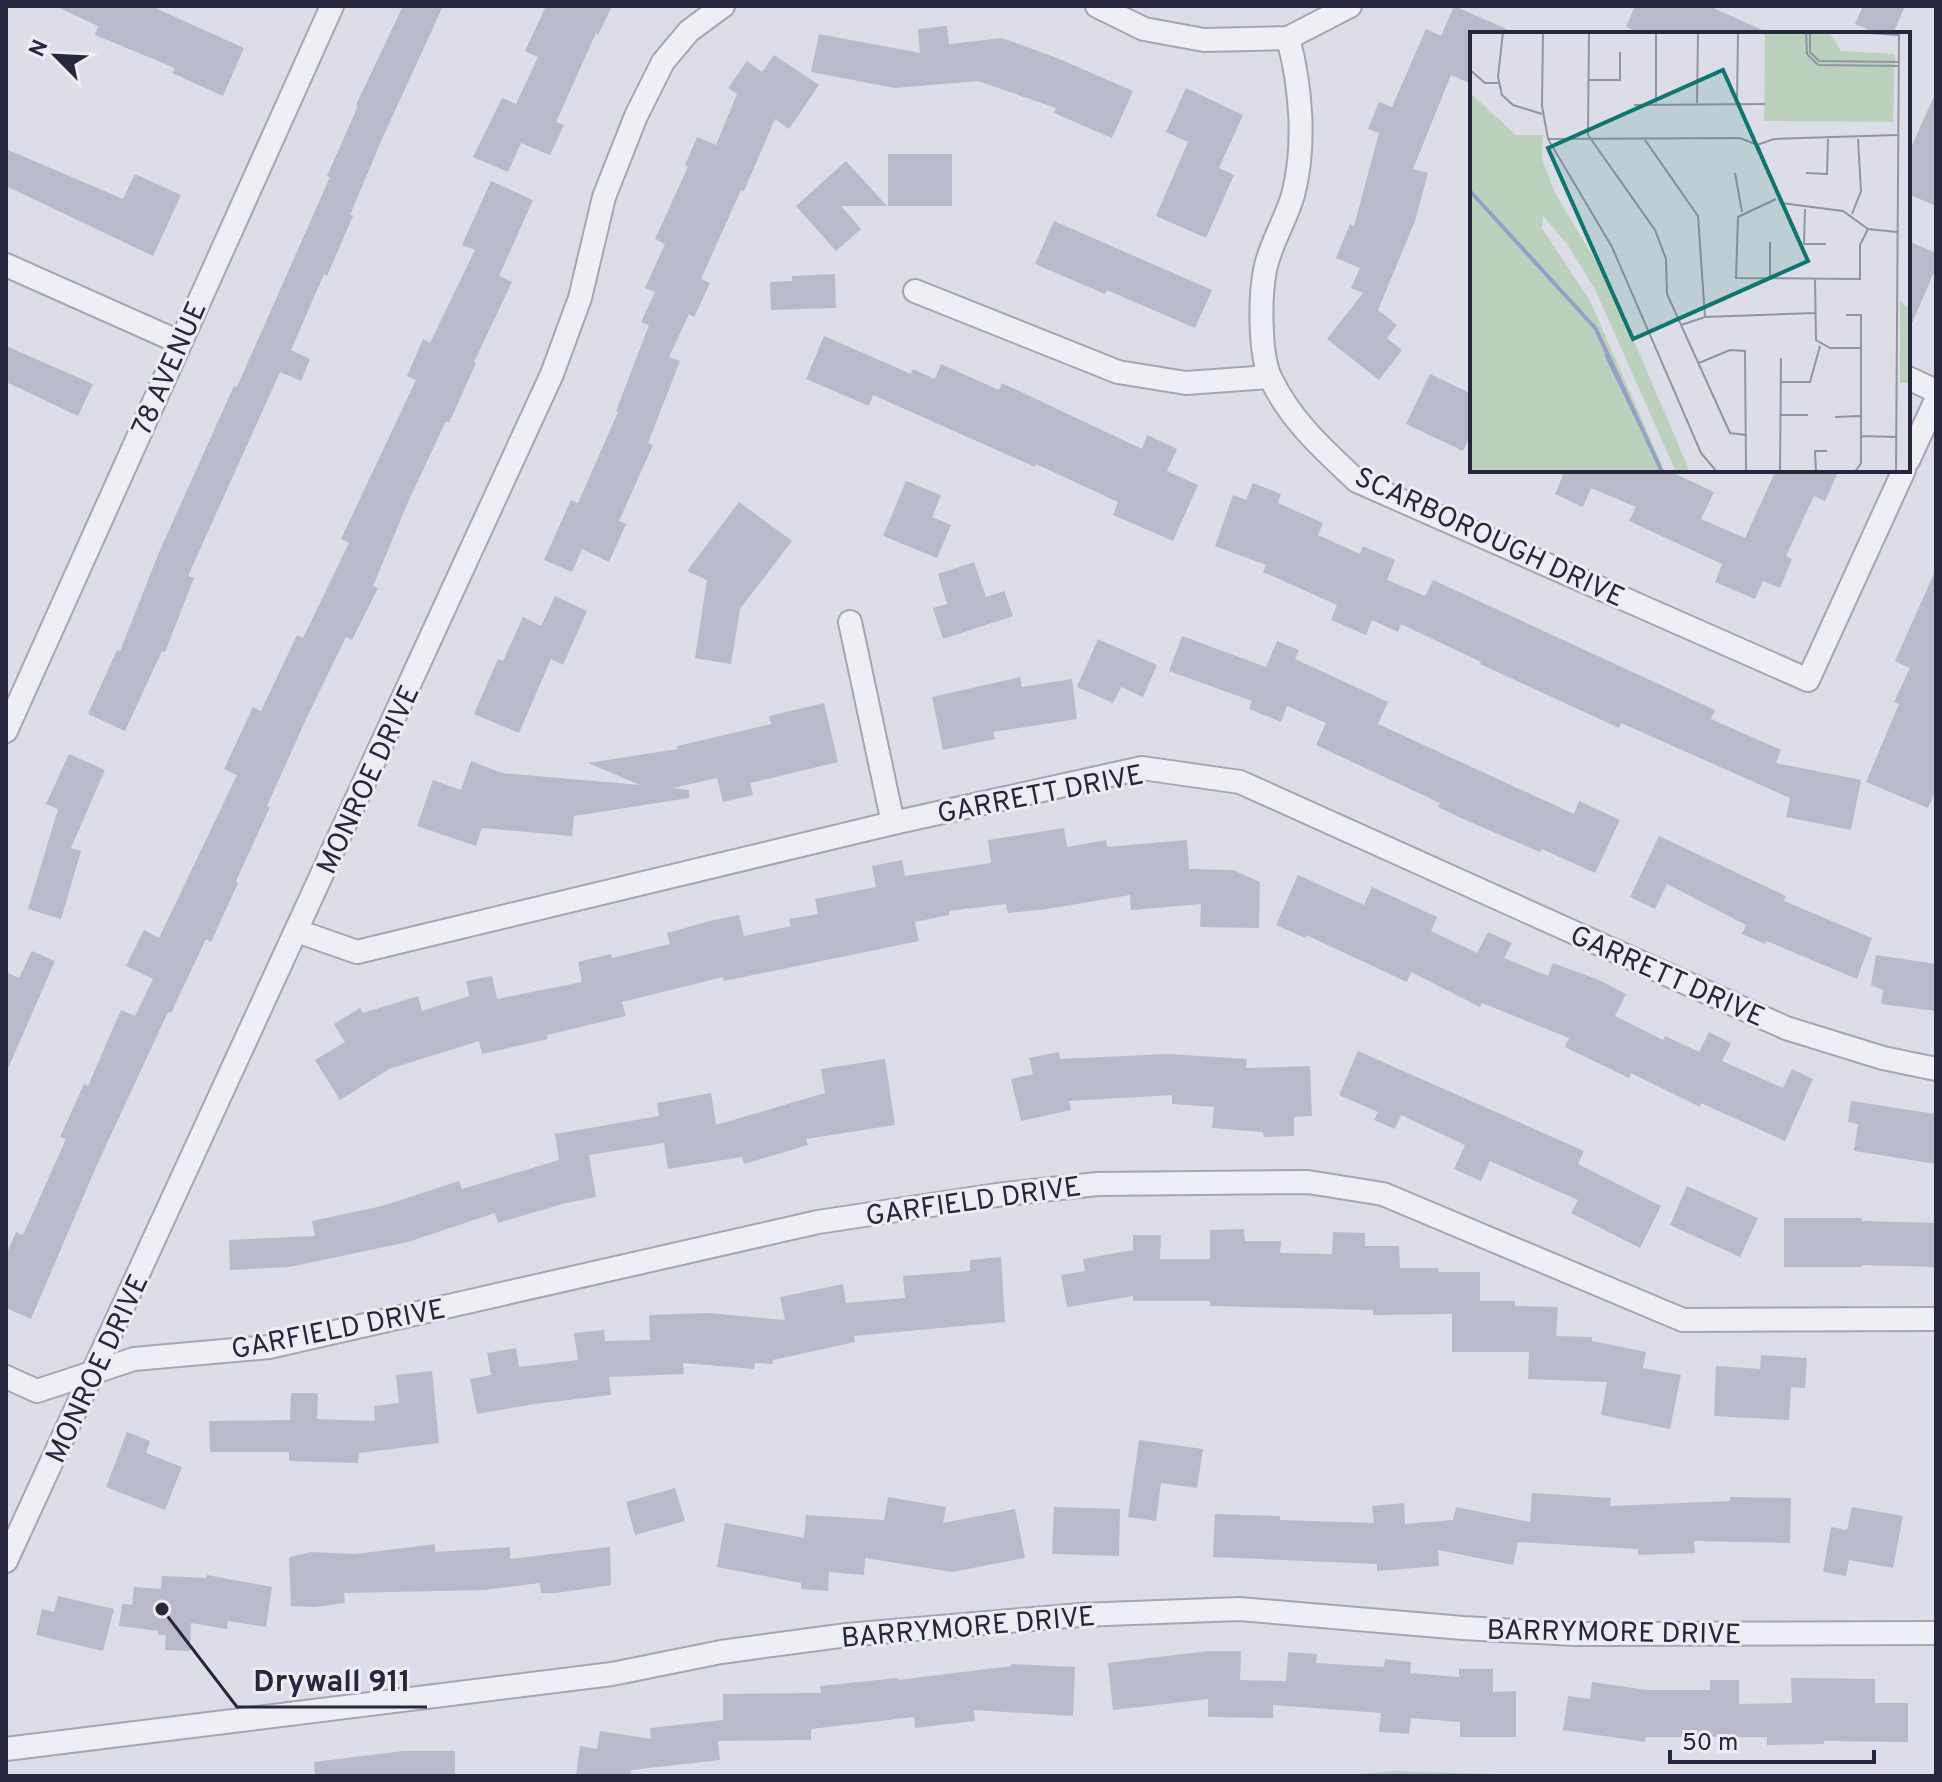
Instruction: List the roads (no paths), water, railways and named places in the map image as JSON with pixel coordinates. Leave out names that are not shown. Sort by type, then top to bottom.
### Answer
[{"type":"street","name":"MONROE DRIVE","points":[[6,1561],[552,374],[580,298],[604,197],[636,116],[663,62],[689,31],[723,6]]},
{"type":"street","points":[[1097,6],[1144,29],[1204,40],[1288,38],[1350,6]]},
{"type":"street","name":"78 AVENUE","points":[[6,731],[14,694],[179,342],[327,8]]},
{"type":"street","name":"SCARBOROUGH DRIVE","points":[[1288,38],[1301,133],[1293,194],[1265,269],[1261,328],[1269,377],[1300,427],[1357,481],[1808,680],[1903,472]]},
{"type":"street","points":[[6,265],[179,342]]},
{"type":"street","points":[[915,291],[1118,372],[1186,383],[1269,377]]},
{"type":"street","points":[[1910,379],[1936,391]]},
{"type":"street","points":[[1910,457],[1936,400]]},
{"type":"street","points":[[850,622],[893,823]]},
{"type":"street","name":"GARRETT DRIVE","points":[[297,931],[357,952],[893,823],[1142,768],[1240,782],[1786,1028],[1883,1058],[1936,1069]]},
{"type":"street","name":"GARFIELD DRIVE","points":[[6,1377],[37,1391],[134,1359],[269,1347],[818,1222],[997,1195],[1097,1184],[1308,1182],[1383,1194],[1683,1320],[1936,1319]]},
{"type":"street","name":"BARRYMORE DRIVE","points":[[6,1749],[612,1674],[721,1652],[847,1635],[1080,1615],[1239,1609],[1574,1634],[1936,1633]]},
{"type":"place","name":"Drywall 911","points":[[162,1609]]}]
